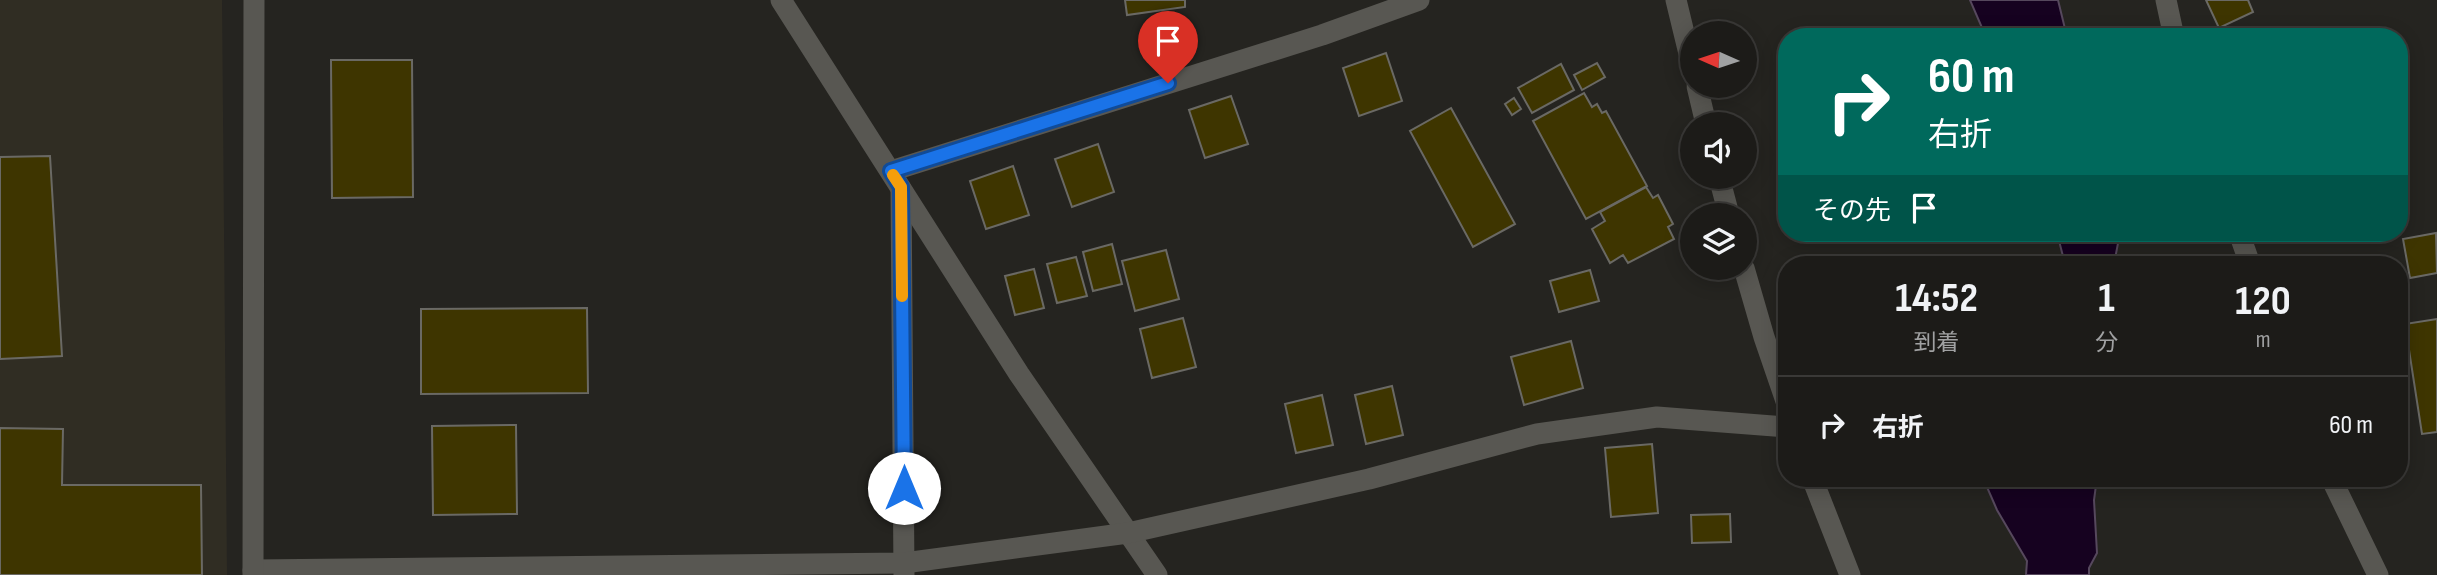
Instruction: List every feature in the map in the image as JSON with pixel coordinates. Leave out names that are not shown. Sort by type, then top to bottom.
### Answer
[{"type":"street","points":[[254,0],[253,573],[904,569],[1128,533],[1369,479],[1537,433],[1657,417],[1778,426]]},
{"type":"street","points":[[781,0],[1019,374],[1157,575]]},
{"type":"street","points":[[896,179],[1419,0]]},
{"type":"street","points":[[1676,0],[1681,21]]},
{"type":"street","points":[[2166,0],[2172,28]]},
{"type":"street","points":[[896,179],[904,569]]},
{"type":"street","points":[[1747,280],[1778,379]]},
{"type":"street","points":[[1816,487],[1850,575]]},
{"type":"street","points":[[2335,487],[2378,575]]},
{"type":"shaded area","points":[[0,0],[222,0],[227,575],[0,575]]},
{"type":"shaded area","points":[[1970,0],[2058,0],[2065,28],[1982,28]]},
{"type":"shaded area","points":[[2059,242],[2118,242],[2116,256],[2063,256]]},
{"type":"shaded area","points":[[1987,487],[2096,487],[2097,553],[2089,568],[2089,575],[2026,575],[2027,561],[1997,510]]},
{"type":"building","points":[[1125,0],[1185,0],[1185,7],[1127,15]]},
{"type":"building","points":[[2206,0],[2248,0],[2253,12],[2219,28]]},
{"type":"building","points":[[1386,53],[1402,101],[1359,116],[1343,68]]},
{"type":"building","points":[[331,60],[412,60],[413,197],[332,198]]},
{"type":"building","points":[[1597,63],[1605,77],[1582,90],[1574,75]]},
{"type":"building","points":[[1561,64],[1574,90],[1532,113],[1518,88]]},
{"type":"building","points":[[1584,93],[1592,107],[1597,104],[1602,113],[1606,111],[1647,186],[1586,219],[1533,121]]},
{"type":"building","points":[[1231,96],[1248,144],[1205,158],[1189,110]]},
{"type":"building","points":[[1514,98],[1521,109],[1512,115],[1505,104]]},
{"type":"building","points":[[1451,108],[1515,224],[1473,247],[1410,131]]},
{"type":"building","points":[[1098,144],[1114,192],[1072,207],[1055,159]]},
{"type":"building","points":[[50,156],[62,356],[0,359],[0,157]]},
{"type":"building","points":[[1013,166],[1029,215],[986,229],[970,181]]},
{"type":"building","points":[[1646,187],[1653,198],[1658,195],[1673,224],[1668,227],[1674,239],[1628,263],[1623,255],[1610,263],[1592,229],[1605,221],[1600,212]]},
{"type":"building","points":[[2436,233],[2437,273],[2410,278],[2404,242],[2408,242],[2408,238]]},
{"type":"building","points":[[1112,244],[1122,284],[1093,291],[1083,252]]},
{"type":"building","points":[[1166,250],[1179,299],[1135,311],[1122,261]]},
{"type":"building","points":[[1076,257],[1087,296],[1057,303],[1047,264]]},
{"type":"building","points":[[1034,269],[1044,308],[1015,315],[1005,276]]},
{"type":"building","points":[[1590,270],[1599,301],[1559,312],[1550,281]]},
{"type":"building","points":[[587,308],[588,393],[421,394],[421,309]]},
{"type":"building","points":[[1183,318],[1196,367],[1152,378],[1140,329]]},
{"type":"building","points":[[2437,319],[2437,432],[2422,434],[2408,343],[2408,324]]},
{"type":"building","points":[[1571,341],[1583,388],[1524,405],[1511,357]]},
{"type":"building","points":[[1392,386],[1403,435],[1366,444],[1355,395]]},
{"type":"building","points":[[1322,395],[1333,445],[1296,453],[1285,404]]},
{"type":"building","points":[[516,425],[517,514],[433,515],[432,426]]},
{"type":"building","points":[[0,428],[63,429],[62,485],[201,485],[202,575],[0,575]]},
{"type":"building","points":[[1652,444],[1658,513],[1611,517],[1605,448]]},
{"type":"building","points":[[1730,514],[1731,542],[1692,543],[1691,515]]},
{"type":"slow traffic","points":[[893,175],[901,187],[902,296]]},
{"type":"route","points":[[904,488],[901,187],[891,171],[1168,83]]}]
